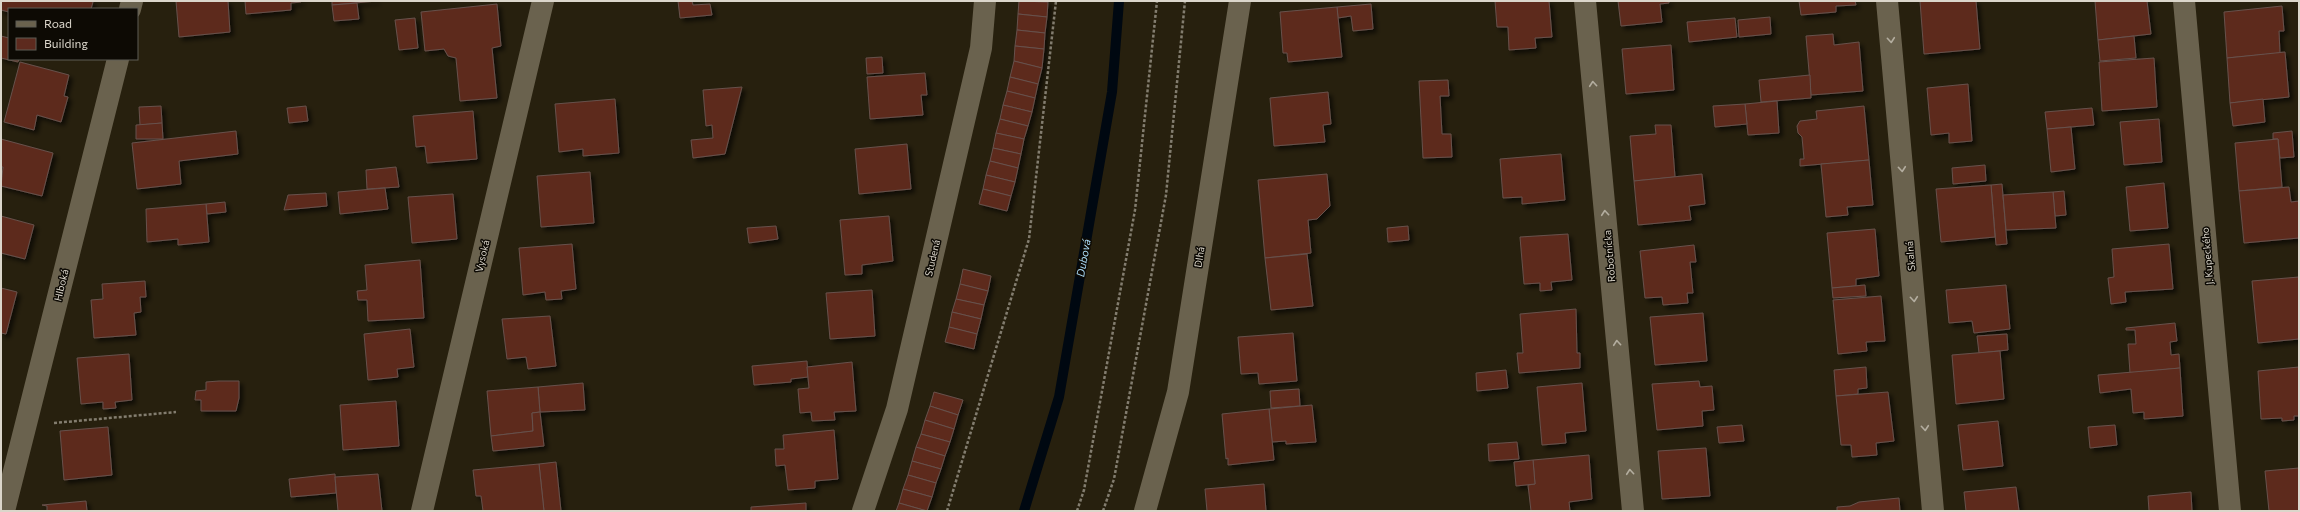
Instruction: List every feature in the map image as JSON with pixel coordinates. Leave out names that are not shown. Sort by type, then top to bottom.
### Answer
[{"type":"street","name":"Vysoká","points":[[422,511],[543,1]]},
{"type":"street","name":"Studená","points":[[863,511],[897,409],[981,48],[985,1]]},
{"type":"street","name":"Dlhá","points":[[1145,511],[1178,392],[1240,1]]},
{"type":"street","name":"Robotnícka","points":[[1585,1],[1634,511]]},
{"type":"street","name":"Skalná","points":[[1887,1],[1933,511]]},
{"type":"street","name":"J. Kupeckého","points":[[2184,1],[2230,511]]},
{"type":"street","name":"Hlboká","points":[[4,511],[118,60]]},
{"type":"path","points":[[947,511],[1029,240],[1056,1]]},
{"type":"path","points":[[1077,511],[1084,490],[1135,210],[1157,1]]},
{"type":"path","points":[[1103,511],[1114,479],[1166,195],[1185,1]]},
{"type":"path","points":[[52,423],[176,412]]},
{"type":"building","points":[[1,1],[93,2],[91,8],[8,8],[8,12],[1,10]]},
{"type":"building","points":[[176,1],[228,1],[230,32],[179,37]]},
{"type":"building","points":[[245,1],[301,2],[291,3],[291,10],[246,14]]},
{"type":"building","points":[[332,1],[377,1],[332,5]]},
{"type":"building","points":[[678,1],[692,1],[693,5],[710,4],[712,15],[680,18]]},
{"type":"building","points":[[1019,1],[1048,2],[1047,17],[1018,14]]},
{"type":"building","points":[[1495,1],[1549,1],[1552,37],[1535,38],[1536,48],[1509,50],[1508,27],[1497,27]]},
{"type":"building","points":[[1618,1],[1669,1],[1669,3],[1660,4],[1662,22],[1621,26]]},
{"type":"building","points":[[1799,1],[1855,1],[1856,5],[1836,6],[1836,12],[1801,15]]},
{"type":"building","points":[[1920,1],[1976,1],[1980,49],[1924,54]]},
{"type":"building","points":[[2095,1],[2147,1],[2151,34],[2098,40]]},
{"type":"building","points":[[357,3],[359,19],[334,21],[332,5]]},
{"type":"building","points":[[497,4],[501,46],[492,48],[497,98],[460,101],[456,58],[448,56],[444,49],[425,51],[421,12]]},
{"type":"building","points":[[1371,4],[1373,29],[1353,31],[1351,16],[1338,18],[1337,7]]},
{"type":"building","points":[[2282,6],[2284,31],[2279,31],[2280,53],[2227,58],[2224,12]]},
{"type":"building","points":[[1337,7],[1342,57],[1288,62],[1287,53],[1283,53],[1280,12]]},
{"type":"building","points":[[1018,14],[1047,17],[1045,33],[1017,30]]},
{"type":"building","points":[[1770,17],[1771,34],[1739,37],[1738,20]]},
{"type":"building","points":[[415,18],[418,48],[399,50],[395,20]]},
{"type":"building","points":[[1735,18],[1737,37],[1689,42],[1687,22]]},
{"type":"building","points":[[1017,30],[1045,33],[1044,49],[1015,46]]},
{"type":"building","points":[[1833,34],[1834,45],[1859,42],[1863,91],[1811,95],[1806,36]]},
{"type":"building","points":[[1,36],[8,38],[8,60],[1,58]]},
{"type":"building","points":[[2134,36],[2136,58],[2100,61],[2098,40]]},
{"type":"building","points":[[1671,45],[1674,90],[1626,94],[1622,49]]},
{"type":"building","points":[[1015,46],[1044,49],[1042,68],[1014,61]]},
{"type":"building","points":[[2285,52],[2289,97],[2230,103],[2227,58]]},
{"type":"building","points":[[882,57],[883,73],[867,74],[866,58]]},
{"type":"building","points":[[2154,58],[2157,107],[2102,111],[2099,62]]},
{"type":"building","points":[[1014,61],[1042,68],[1038,84],[1010,77]]},
{"type":"building","points":[[20,62],[69,75],[64,96],[68,97],[61,122],[37,115],[34,130],[4,122]]},
{"type":"building","points":[[925,73],[927,95],[921,95],[923,115],[870,119],[867,77]]},
{"type":"building","points":[[1810,75],[1811,98],[1761,102],[1759,80]]},
{"type":"building","points":[[1010,77],[1038,84],[1035,98],[1007,91]]},
{"type":"building","points":[[1448,80],[1449,96],[1440,96],[1442,134],[1451,134],[1452,157],[1423,158],[1419,81]]},
{"type":"building","points":[[1968,84],[1972,141],[1949,143],[1949,133],[1931,135],[1927,88]]},
{"type":"building","points":[[742,87],[725,154],[693,158],[691,140],[713,138],[712,125],[706,126],[703,90]]},
{"type":"building","points":[[1007,91],[1035,98],[1032,112],[1003,105]]},
{"type":"building","points":[[1328,92],[1331,124],[1323,125],[1325,142],[1274,146],[1270,98]]},
{"type":"building","points":[[615,99],[619,153],[583,156],[583,149],[559,152],[555,104]]},
{"type":"building","points":[[2263,99],[2265,122],[2233,126],[2230,103]]},
{"type":"building","points":[[1777,101],[1779,133],[1748,135],[1745,104]]},
{"type":"building","points":[[1745,104],[1747,124],[1715,127],[1713,106]]},
{"type":"building","points":[[1003,105],[1032,112],[1028,126],[1000,119]]},
{"type":"building","points":[[161,106],[162,123],[140,125],[139,107]]},
{"type":"building","points":[[306,106],[308,121],[289,123],[287,108]]},
{"type":"building","points":[[1864,106],[1869,160],[1800,166],[1800,159],[1804,159],[1802,137],[1798,133],[1797,126],[1800,121],[1817,119],[1816,111]]},
{"type":"building","points":[[2092,108],[2094,125],[2047,129],[2045,112]]},
{"type":"building","points":[[473,111],[477,159],[427,163],[425,146],[416,147],[413,116]]},
{"type":"building","points":[[1000,119],[1028,126],[1024,139],[996,133]]},
{"type":"building","points":[[2159,119],[2162,162],[2124,165],[2120,122]]},
{"type":"building","points":[[162,123],[163,139],[136,139],[136,125]]},
{"type":"building","points":[[1655,125],[1671,125],[1675,177],[1634,181],[1630,136],[1656,134]]},
{"type":"building","points":[[2071,127],[2075,169],[2051,172],[2047,129]]},
{"type":"building","points":[[236,131],[238,154],[179,161],[181,184],[137,189],[132,143]]},
{"type":"building","points":[[2292,131],[2294,157],[2280,158],[2278,139],[2273,139],[2273,133]]},
{"type":"building","points":[[996,133],[1024,139],[1021,154],[993,148]]},
{"type":"building","points":[[1,139],[53,153],[42,196],[1,186],[3,167],[1,167]]},
{"type":"building","points":[[2278,139],[2282,187],[2239,191],[2235,143]]},
{"type":"building","points":[[907,144],[911,189],[859,194],[855,149]]},
{"type":"building","points":[[993,148],[1021,154],[1018,168],[990,161]]},
{"type":"building","points":[[1561,154],[1565,200],[1522,204],[1522,197],[1503,198],[1500,159]]},
{"type":"building","points":[[1869,160],[1873,205],[1847,207],[1848,215],[1826,217],[1821,164]]},
{"type":"building","points":[[990,161],[1018,168],[1015,182],[986,175]]},
{"type":"building","points":[[1985,165],[1986,181],[1953,184],[1952,168]]},
{"type":"building","points":[[396,167],[399,187],[367,189],[366,170]]},
{"type":"building","points":[[590,172],[594,223],[541,227],[537,176]]},
{"type":"building","points":[[1327,174],[1330,206],[1317,219],[1308,220],[1311,253],[1265,258],[1258,180]]},
{"type":"building","points":[[1702,174],[1705,204],[1689,206],[1691,220],[1638,225],[1634,181]]},
{"type":"building","points":[[986,175],[1015,182],[1011,196],[983,189]]},
{"type":"building","points":[[2164,183],[2168,228],[2130,231],[2126,187]]},
{"type":"building","points":[[2002,184],[2007,244],[1996,245],[1991,185]]},
{"type":"building","points":[[1991,185],[1995,237],[1941,242],[1936,189]]},
{"type":"building","points":[[2289,187],[2291,202],[2299,201],[2299,238],[2244,243],[2239,191]]},
{"type":"building","points":[[385,188],[388,209],[340,214],[338,192]]},
{"type":"building","points":[[983,189],[1011,196],[1007,211],[979,204]]},
{"type":"building","points":[[2064,191],[2066,215],[2055,216],[2053,192]]},
{"type":"building","points":[[2053,192],[2056,228],[2006,230],[2003,195]]},
{"type":"building","points":[[326,193],[327,206],[284,210],[288,195]]},
{"type":"building","points":[[453,194],[457,239],[412,243],[408,197]]},
{"type":"building","points":[[225,202],[226,212],[207,214],[206,204]]},
{"type":"building","points":[[206,204],[209,242],[178,245],[178,239],[147,242],[146,209]]},
{"type":"building","points":[[1,216],[34,225],[25,259],[1,253]]},
{"type":"building","points":[[889,216],[893,261],[862,265],[862,274],[845,275],[840,220]]},
{"type":"building","points":[[776,226],[778,239],[749,243],[747,228]]},
{"type":"building","points":[[1408,226],[1409,240],[1388,242],[1387,228]]},
{"type":"building","points":[[1875,229],[1879,276],[1856,279],[1856,286],[1832,288],[1827,233]]},
{"type":"building","points":[[1568,234],[1572,280],[1551,282],[1552,290],[1540,291],[1540,283],[1524,284],[1520,237]]},
{"type":"building","points":[[572,244],[576,289],[561,291],[562,299],[546,300],[545,292],[523,295],[519,248]]},
{"type":"building","points":[[2169,244],[2173,289],[2125,292],[2126,302],[2111,304],[2108,278],[2114,277],[2112,249]]},
{"type":"building","points":[[1694,245],[1696,262],[1690,262],[1693,293],[1687,293],[1688,303],[1663,305],[1662,297],[1645,298],[1640,251]]},
{"type":"building","points":[[1307,254],[1313,306],[1271,310],[1265,258]]},
{"type":"building","points":[[420,260],[424,318],[368,321],[367,300],[358,300],[357,291],[367,290],[365,265]]},
{"type":"building","points":[[963,269],[991,276],[988,291],[960,284]]},
{"type":"building","points":[[2299,277],[2299,339],[2258,343],[2252,281]]},
{"type":"building","points":[[145,281],[146,297],[140,297],[141,312],[134,313],[136,335],[94,338],[91,300],[103,299],[102,284]]},
{"type":"building","points":[[960,284],[988,291],[984,305],[956,299]]},
{"type":"building","points":[[1865,285],[1866,296],[1833,298],[1832,288]]},
{"type":"building","points":[[2006,285],[2010,329],[1974,333],[1972,321],[1949,323],[1946,290]]},
{"type":"building","points":[[1,288],[17,292],[6,334],[1,333]]},
{"type":"building","points":[[872,290],[875,336],[830,339],[826,293]]},
{"type":"building","points":[[1881,296],[1885,341],[1866,342],[1867,351],[1838,354],[1833,300]]},
{"type":"building","points":[[956,299],[984,305],[981,319],[952,312]]},
{"type":"building","points":[[1576,309],[1577,353],[1580,353],[1580,368],[1519,373],[1517,353],[1523,353],[1520,314]]},
{"type":"building","points":[[952,312],[981,319],[977,334],[949,327]]},
{"type":"building","points":[[1703,313],[1707,361],[1655,365],[1650,317]]},
{"type":"building","points":[[550,316],[556,366],[528,369],[526,357],[507,359],[502,319]]},
{"type":"building","points":[[2175,323],[2177,341],[2170,342],[2171,355],[2179,354],[2180,368],[2130,373],[2128,344],[2136,344],[2135,330],[2126,330],[2126,328]]},
{"type":"building","points":[[949,327],[977,334],[974,349],[945,342]]},
{"type":"building","points":[[410,329],[414,367],[397,369],[398,377],[368,380],[364,334]]},
{"type":"building","points":[[1293,333],[1297,381],[1259,384],[1258,373],[1241,374],[1238,337]]},
{"type":"building","points":[[2007,334],[2008,350],[1979,353],[1977,336]]},
{"type":"building","points":[[2000,351],[2004,399],[1956,404],[1952,355]]},
{"type":"building","points":[[129,354],[132,400],[115,402],[116,408],[103,409],[103,402],[81,404],[77,358]]},
{"type":"building","points":[[807,361],[808,377],[791,379],[791,382],[754,385],[752,366]]},
{"type":"building","points":[[852,362],[856,411],[834,412],[835,420],[812,421],[811,412],[800,413],[798,389],[809,388],[807,367]]},
{"type":"building","points":[[1866,367],[1867,388],[1858,389],[1858,394],[1836,396],[1834,370]]},
{"type":"building","points":[[2299,367],[2299,416],[2294,416],[2294,420],[2282,421],[2282,418],[2261,419],[2258,371]]},
{"type":"building","points":[[2180,368],[2183,416],[2144,419],[2144,412],[2133,413],[2131,389],[2100,393],[2098,375]]},
{"type":"building","points":[[1506,370],[1508,388],[1477,391],[1476,373]]},
{"type":"building","points":[[239,381],[239,398],[236,411],[201,411],[201,400],[195,400],[196,391],[206,390],[206,382]]},
{"type":"building","points":[[1699,381],[1700,387],[1712,386],[1714,410],[1702,411],[1703,426],[1657,430],[1652,384]]},
{"type":"building","points":[[583,383],[585,410],[540,412],[538,387]]},
{"type":"building","points":[[1582,383],[1586,431],[1565,433],[1566,443],[1542,445],[1537,387]]},
{"type":"building","points":[[538,387],[540,412],[532,413],[533,431],[491,436],[487,391]]},
{"type":"building","points":[[1299,389],[1300,406],[1271,408],[1270,391]]},
{"type":"building","points":[[934,392],[963,400],[958,415],[930,406]]},
{"type":"building","points":[[1888,392],[1894,441],[1876,443],[1877,455],[1852,457],[1851,445],[1841,445],[1836,396]]},
{"type":"building","points":[[396,401],[399,446],[343,450],[340,405]]},
{"type":"building","points":[[1312,405],[1316,442],[1286,444],[1286,441],[1272,442],[1269,409]]},
{"type":"building","points":[[930,406],[958,415],[954,429],[925,420]]},
{"type":"building","points":[[1269,409],[1274,460],[1228,465],[1228,458],[1226,459],[1222,414]]},
{"type":"building","points":[[540,412],[544,446],[493,451],[491,436],[533,431],[532,413]]},
{"type":"building","points":[[925,420],[954,429],[950,442],[921,434]]},
{"type":"building","points":[[1998,421],[2003,466],[1963,470],[1958,425]]},
{"type":"building","points":[[1742,425],[1744,441],[1719,443],[1717,427]]},
{"type":"building","points":[[2115,425],[2117,445],[2090,448],[2088,427]]},
{"type":"building","points":[[108,427],[112,475],[64,480],[60,431]]},
{"type":"building","points":[[834,430],[838,479],[815,481],[815,488],[788,490],[785,465],[776,466],[775,449],[784,449],[783,435]]},
{"type":"building","points":[[921,434],[950,442],[945,456],[916,447]]},
{"type":"building","points":[[1517,442],[1519,459],[1489,461],[1488,444]]},
{"type":"building","points":[[916,447],[945,456],[941,469],[912,461]]},
{"type":"building","points":[[1706,448],[1710,496],[1662,499],[1658,451]]},
{"type":"building","points":[[1589,455],[1592,499],[1569,502],[1570,511],[1531,511],[1528,485],[1535,484],[1533,460]]},
{"type":"building","points":[[1533,460],[1535,484],[1516,486],[1514,462]]},
{"type":"building","points":[[912,461],[941,469],[936,483],[908,475]]},
{"type":"building","points":[[556,462],[561,511],[544,511],[539,464]]},
{"type":"building","points":[[539,464],[544,511],[483,511],[481,496],[476,496],[473,470]]},
{"type":"building","points":[[2299,468],[2299,511],[2269,511],[2265,471]]},
{"type":"building","points":[[335,474],[336,493],[291,497],[289,479]]},
{"type":"building","points":[[378,474],[382,511],[338,511],[335,477]]},
{"type":"building","points":[[908,475],[936,483],[932,497],[903,489]]},
{"type":"building","points":[[1264,484],[1266,511],[1207,511],[1205,489]]},
{"type":"building","points":[[2016,487],[2019,511],[1966,511],[1964,492]]},
{"type":"building","points":[[903,489],[932,497],[927,511],[899,503]]},
{"type":"building","points":[[2191,492],[2192,511],[2149,511],[2148,496]]},
{"type":"building","points":[[1899,498],[1900,511],[1837,511],[1837,507],[1850,506],[1859,502]]},
{"type":"building","points":[[86,501],[87,511],[47,511],[47,506],[42,505]]},
{"type":"building","points":[[806,503],[806,511],[751,511],[751,507]]},
{"type":"building","points":[[899,503],[927,511],[896,511]]},
{"type":"waterway","name":"Dubová","points":[[1024,511],[1059,397],[1112,92],[1119,1]]}]
